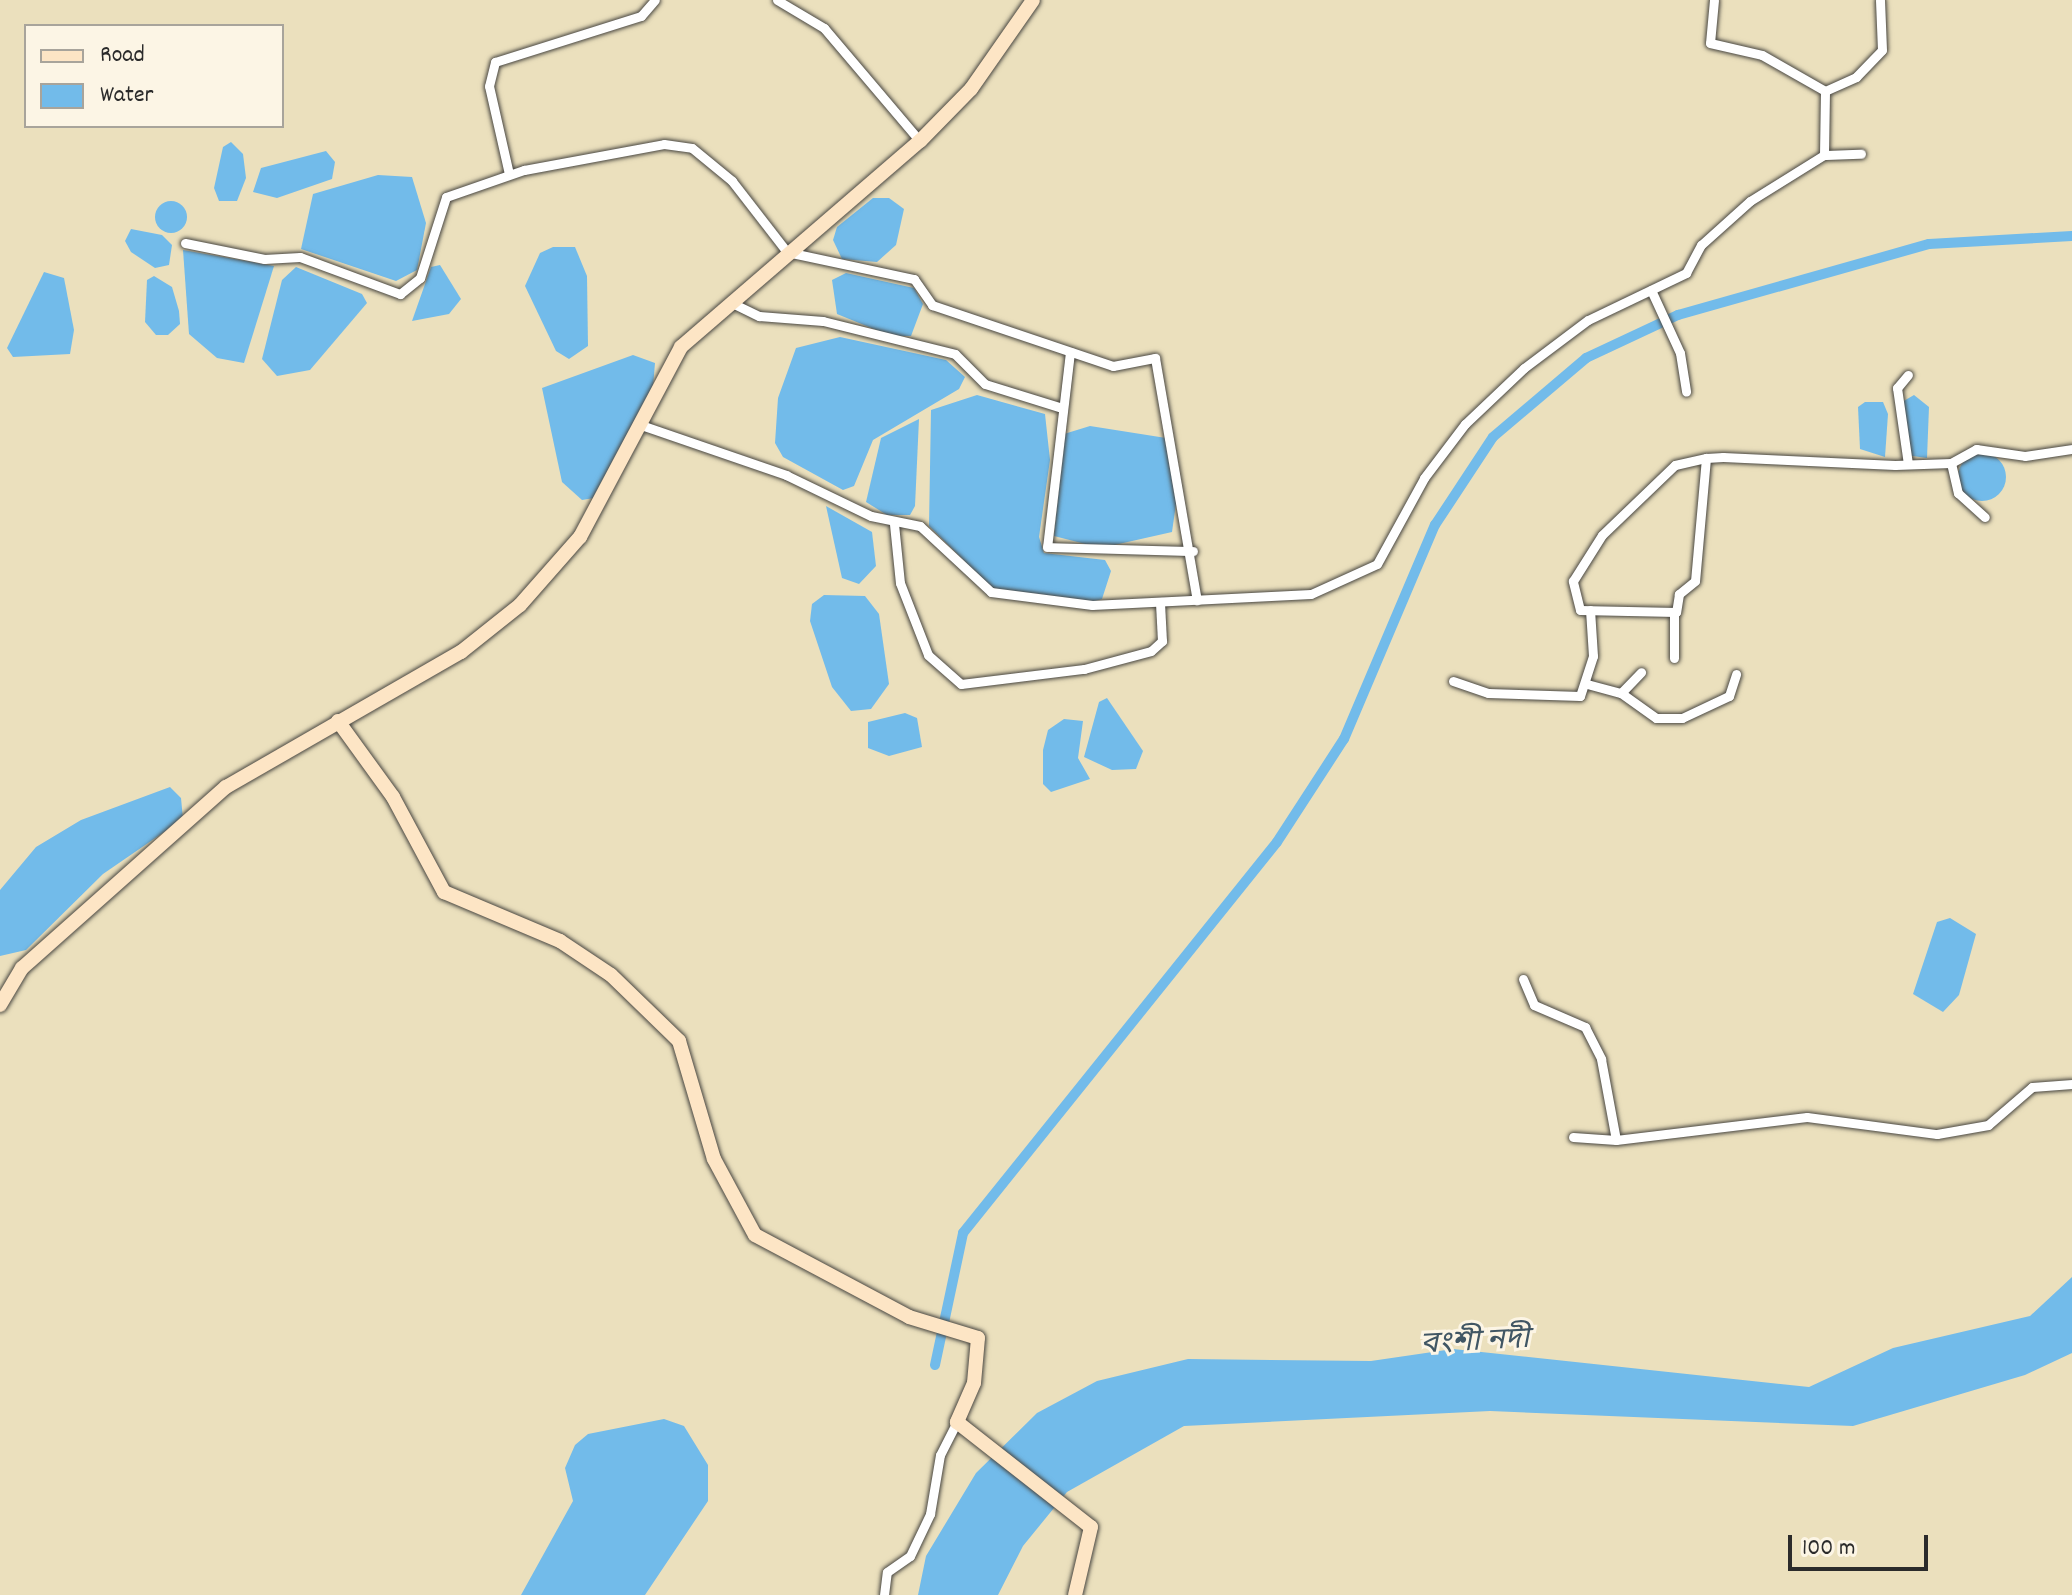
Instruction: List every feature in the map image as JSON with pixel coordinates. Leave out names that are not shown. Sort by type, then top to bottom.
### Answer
[{"type":"street","points":[[509,174],[489,86],[495,62],[641,16],[655,0]]},
{"type":"street","points":[[777,0],[824,28],[920,141]]},
{"type":"street","points":[[0,1005],[22,968],[217,794],[461,652],[520,605],[580,537],[681,347],[787,252],[920,141],[971,89],[1033,0]]},
{"type":"street","points":[[1714,0],[1710,43],[1762,55],[1825,91]]},
{"type":"street","points":[[1825,91],[1856,77],[1882,50],[1880,0]]},
{"type":"street","points":[[1824,155],[1825,91]]},
{"type":"street","points":[[185,243],[287,261],[300,257],[400,294],[420,278],[446,197],[509,174],[664,144],[692,148],[732,181],[787,252],[914,279],[932,305],[1113,366],[1155,358],[1182,497],[1180,521],[1193,551],[1197,600]]},
{"type":"street","points":[[638,424],[710,445],[894,524],[928,531],[991,592],[1061,604],[1311,594],[1372,570],[1424,478],[1465,424],[1566,334],[1686,273],[1701,245],[1760,194],[1824,155],[1861,154]]},
{"type":"street","points":[[1652,292],[1669,343],[1680,353],[1686,392]]},
{"type":"street","points":[[732,303],[759,316],[823,321],[955,354],[985,384],[1059,407]]},
{"type":"street","points":[[1070,352],[1059,407],[1047,547],[1193,551]]},
{"type":"street","points":[[1908,375],[1897,388],[1908,464]]},
{"type":"street","points":[[1674,613],[1580,610],[1572,590],[1602,535],[1675,465],[1706,458],[1951,463],[1976,449],[2025,456],[2072,449]]},
{"type":"street","points":[[1674,658],[1674,613],[1679,594],[1695,581],[1706,458]]},
{"type":"street","points":[[1951,463],[1958,493],[1985,517]]},
{"type":"street","points":[[894,524],[900,583],[928,655],[961,684],[1084,669],[1151,651],[1162,641],[1160,602]]},
{"type":"street","points":[[1453,681],[1488,693],[1574,698],[1587,684],[1590,610]]},
{"type":"street","points":[[1621,693],[1641,672]]},
{"type":"street","points":[[1587,684],[1621,693],[1656,718],[1682,718],[1729,696],[1736,674]]},
{"type":"street","points":[[338,721],[393,797],[444,892],[560,941],[611,975],[679,1041],[714,1159],[755,1235],[909,1317],[981,1343],[960,1424],[940,1455],[930,1514],[910,1556],[887,1572],[884,1595]]},
{"type":"street","points":[[1523,979],[1534,1005],[1585,1027],[1601,1059],[1616,1140]]},
{"type":"street","points":[[1573,1137],[1616,1140],[1807,1117],[1907,1134],[1966,1131],[1988,1125],[2032,1087],[2072,1084]]},
{"type":"street","points":[[960,1424],[1093,1530],[1075,1595]]},
{"type":"water","points":[[231,142],[243,154],[246,178],[237,201],[219,201],[214,188],[223,147]]},
{"type":"water","points":[[326,151],[335,162],[332,179],[277,198],[253,192],[261,168]]},
{"type":"water","points":[[378,175],[412,177],[426,223],[417,270],[396,281],[301,249],[313,194]]},
{"type":"water","points":[[873,198],[889,198],[904,209],[896,245],[877,262],[842,259],[833,240],[837,227]]},
{"type":"water","points":[[171,201],[182,206],[187,217],[182,228],[171,233],[160,228],[155,217],[160,206]]},
{"type":"water","points":[[131,229],[162,235],[172,245],[169,265],[155,268],[131,252],[125,241]]},
{"type":"water","points":[[553,247],[575,247],[587,276],[588,346],[569,359],[556,351],[525,286],[540,253]]},
{"type":"water","points":[[183,250],[274,266],[244,363],[217,358],[189,334]]},
{"type":"water","points":[[440,265],[461,299],[449,314],[412,321],[431,267]]},
{"type":"water","points":[[296,267],[362,294],[367,303],[310,370],[277,376],[262,359],[282,280]]},
{"type":"water","points":[[44,272],[64,278],[74,330],[70,354],[13,357],[7,348]]},
{"type":"water","points":[[846,273],[914,288],[923,304],[911,336],[891,336],[837,314],[832,280]]},
{"type":"water","points":[[154,276],[172,287],[179,311],[180,324],[168,335],[156,335],[145,322],[147,280]]},
{"type":"water","points":[[840,337],[946,360],[965,377],[959,389],[873,440],[854,486],[843,490],[783,457],[775,443],[778,398],[796,348]]},
{"type":"water","points":[[633,355],[655,363],[653,387],[594,498],[582,500],[562,482],[542,388]]},
{"type":"water","points":[[977,395],[1045,414],[1050,460],[1039,537],[1044,553],[1105,560],[1111,571],[1102,599],[1086,604],[992,588],[929,526],[931,410]]},
{"type":"water","points":[[1914,395],[1929,407],[1927,458],[1905,455],[1902,402]]},
{"type":"water","points":[[1865,402],[1883,402],[1888,414],[1885,457],[1860,449],[1858,407]]},
{"type":"water","points":[[919,419],[915,506],[910,515],[887,515],[866,502],[881,438]]},
{"type":"water","points":[[1090,426],[1166,438],[1177,497],[1172,532],[1101,548],[1054,536],[1064,434]]},
{"type":"water","points":[[1982,453],[1999,460],[2006,477],[1999,494],[1982,501],[1965,494],[1958,477],[1965,460]]},
{"type":"water","points":[[826,506],[872,532],[876,566],[859,584],[842,578]]},
{"type":"water","points":[[824,595],[865,596],[879,614],[889,684],[871,709],[851,711],[832,687],[810,621],[812,604]]},
{"type":"water","points":[[1107,698],[1143,751],[1136,769],[1112,770],[1084,757],[1099,702]]},
{"type":"water","points":[[905,713],[917,718],[922,747],[889,756],[868,748],[868,722]]},
{"type":"water","points":[[1064,719],[1083,721],[1078,758],[1090,779],[1051,792],[1043,784],[1043,750],[1048,730]]},
{"type":"water","points":[[170,787],[181,798],[183,819],[103,874],[26,950],[0,956],[0,890],[36,847],[81,820]]},
{"type":"water","points":[[1950,918],[1976,934],[1959,995],[1943,1012],[1913,994],[1937,922]]},
{"type":"water","points":[[2072,1277],[2072,1353],[2025,1375],[1853,1426],[1490,1411],[1184,1426],[1067,1492],[1023,1546],[998,1595],[918,1595],[926,1556],[976,1473],[1037,1413],[1097,1381],[1188,1359],[1371,1361],[1453,1349],[1809,1387],[1893,1348],[2030,1316]]},
{"type":"water","points":[[664,1419],[684,1426],[708,1465],[708,1501],[645,1595],[521,1595],[573,1501],[565,1468],[575,1445],[588,1434]]},
{"type":"waterway","points":[[935,1365],[963,1233],[1277,842],[1344,739],[1435,525],[1493,437],[1586,358],[1678,315],[1929,244],[2072,236]]},
{"type":"water label","name":"বংশী নদী","points":[[1475,1345]]}]
